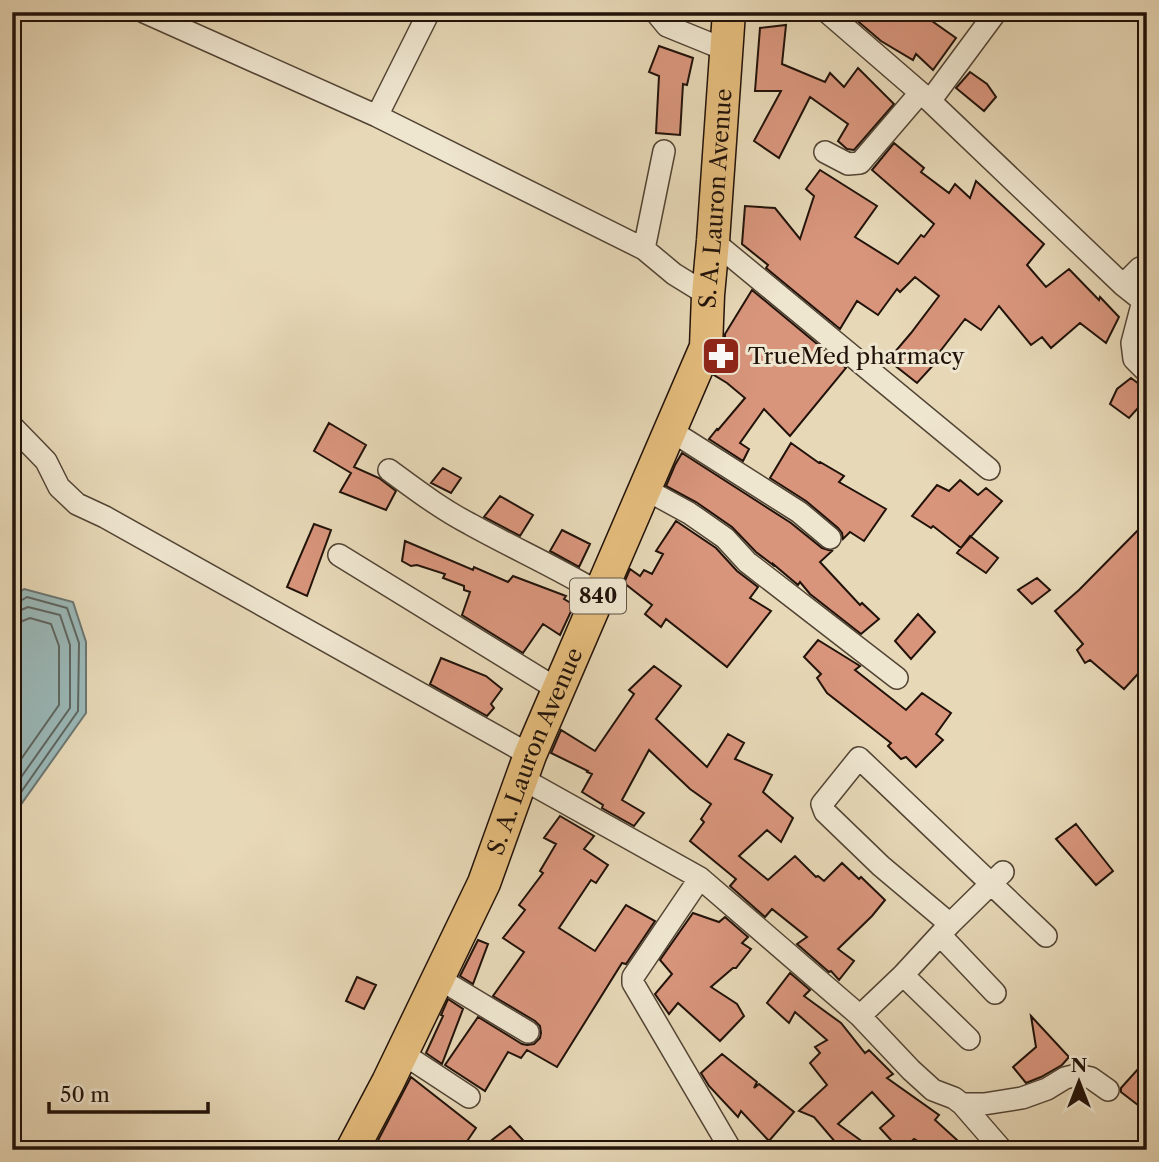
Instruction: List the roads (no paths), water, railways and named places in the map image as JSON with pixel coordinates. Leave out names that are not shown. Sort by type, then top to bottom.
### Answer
[{"type":"highway","name":"S. A. Lauron Avenue","points":[[352,1150],[388,1082],[484,883],[525,766],[706,348],[729,12]]},
{"type":"street","points":[[144,12],[377,116],[644,249],[674,274],[708,295]]},
{"type":"street","points":[[377,116],[429,12]]},
{"type":"street","points":[[827,12],[925,97],[1145,303],[1132,343],[1134,359],[1147,372]]},
{"type":"street","points":[[825,152],[848,164],[860,163],[925,97],[996,12]]},
{"type":"street","points":[[658,15],[667,26],[726,50]]},
{"type":"street","points":[[644,249],[664,151]]},
{"type":"street","points":[[713,241],[989,469]]},
{"type":"street","points":[[1123,285],[1140,268],[1147,266]]},
{"type":"street","points":[[12,426],[46,461],[59,487],[77,504],[106,517],[525,766],[699,878],[860,1016],[933,1090],[962,1104],[1002,1150]]},
{"type":"street","points":[[670,430],[799,512],[830,538]]},
{"type":"street","points":[[389,470],[432,502],[599,593]]},
{"type":"street","points":[[645,489],[689,513],[725,538],[747,562],[897,678]]},
{"type":"street","points":[[339,555],[557,690]]},
{"type":"street","points":[[995,993],[945,930],[825,812],[822,804],[859,758],[997,877],[1046,936]]},
{"type":"street","points":[[860,1016],[997,877]]},
{"type":"street","points":[[699,878],[634,977],[633,983],[731,1150]]},
{"type":"street","points":[[903,975],[969,1040]]},
{"type":"street","points":[[438,978],[528,1032]]},
{"type":"street","points":[[402,1053],[469,1097]]},
{"type":"street","points":[[962,1104],[984,1104],[1022,1098],[1072,1076],[1091,1078],[1108,1090]]},
{"type":"water","points":[[24,589],[73,602],[86,642],[86,713],[12,817],[12,598]]},
{"type":"place","name":"TrueMed pharmacy","points":[[721,356]]}]
